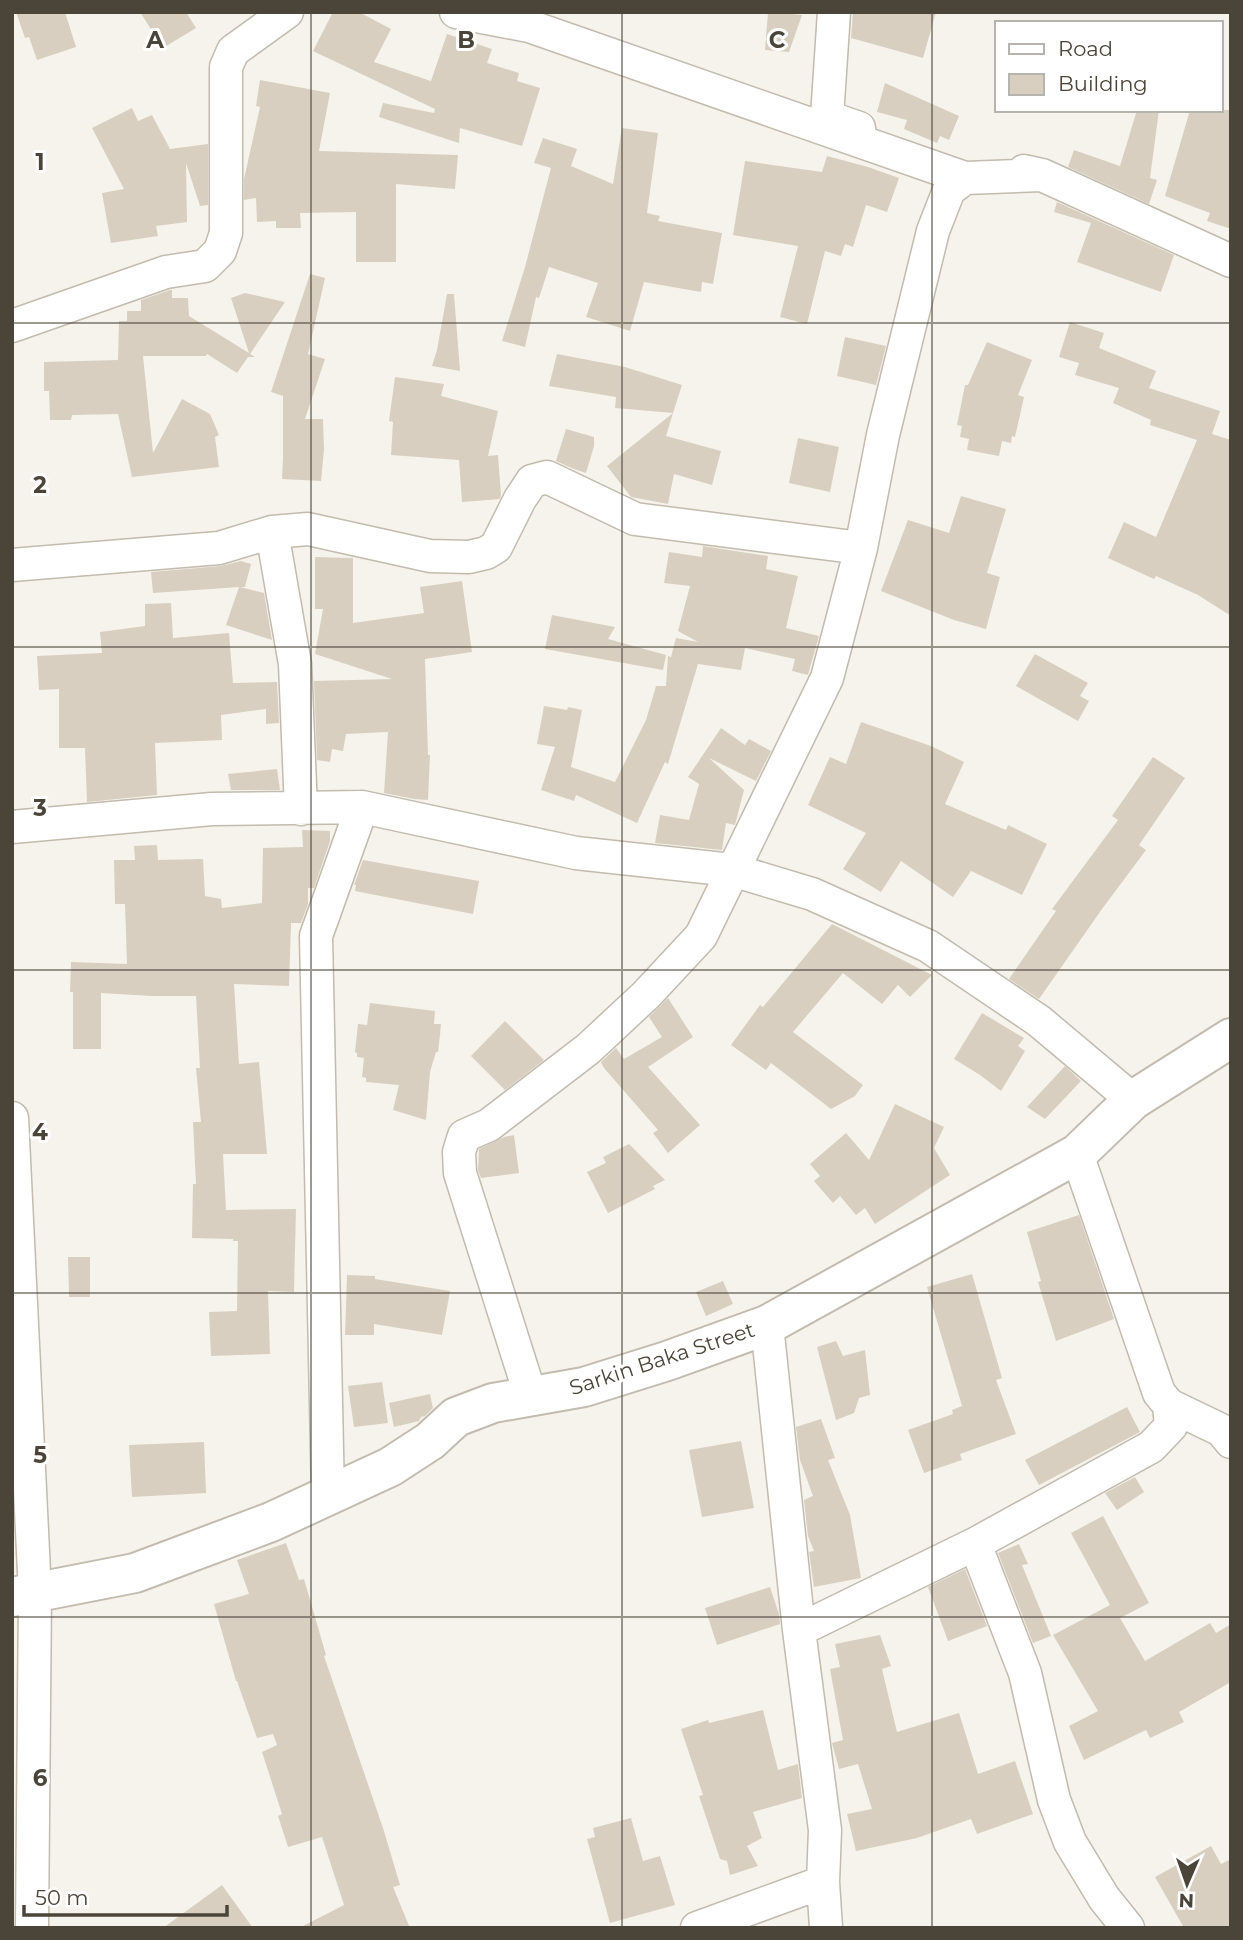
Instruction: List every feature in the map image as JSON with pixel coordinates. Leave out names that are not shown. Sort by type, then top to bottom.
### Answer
[{"type":"street","points":[[12,326],[166,272],[205,266],[220,251],[226,233],[226,67],[233,51],[287,12]]},
{"type":"street","points":[[456,12],[529,26],[965,178],[1042,175]]},
{"type":"street","points":[[834,12],[828,117],[917,148],[1042,175],[1231,261]]},
{"type":"street","points":[[531,1397],[460,1173],[459,1152],[464,1136],[489,1125],[588,1049],[646,995],[701,936],[827,678],[860,548],[883,435],[933,231],[949,190],[965,178]]},
{"type":"street","points":[[12,565],[219,548],[272,532],[307,529],[430,556],[469,557],[486,553],[496,547],[532,481],[547,477],[635,519],[860,548]]},
{"type":"street","points":[[272,532],[295,664],[301,809]]},
{"type":"street","points":[[328,1496],[316,936],[362,807]]},
{"type":"street","points":[[12,827],[212,809],[362,807],[576,853],[732,870],[812,894],[928,946],[1039,1021],[1133,1100]]},
{"type":"street","name":"Sarkin Baka Street","points":[[24,1595],[135,1573],[271,1522],[390,1466],[430,1441],[456,1417],[493,1403],[584,1387],[767,1325],[1077,1154],[1133,1100],[1231,1038]]},
{"type":"street","points":[[12,1118],[32,1928]]},
{"type":"street","points":[[1077,1154],[1158,1393],[1169,1405],[1221,1430],[1231,1442]]},
{"type":"street","points":[[767,1325],[799,1630],[825,1830],[823,1882],[826,1928]]},
{"type":"street","points":[[799,1630],[975,1544],[1151,1447],[1171,1426],[1169,1405]]},
{"type":"street","points":[[975,1544],[1025,1673],[1054,1800],[1070,1842],[1104,1898],[1128,1928]]},
{"type":"street","points":[[697,1928],[823,1882]]},
{"type":"building","points":[[16,12],[65,12],[76,47],[37,60],[29,37],[25,38]]},
{"type":"building","points":[[140,12],[186,12],[196,28],[163,48]]},
{"type":"building","points":[[333,12],[359,12],[391,29],[374,62],[431,81],[447,34],[492,49],[487,63],[519,73],[517,81],[540,88],[522,146],[460,128],[459,143],[379,117],[383,103],[434,113],[435,109],[313,51]]},
{"type":"building","points":[[768,12],[802,15],[789,52],[765,50]]},
{"type":"building","points":[[853,12],[936,12],[923,58],[851,38]]},
{"type":"building","points":[[260,80],[330,93],[319,151],[458,155],[455,189],[396,184],[396,262],[356,262],[356,212],[300,213],[301,228],[276,228],[276,221],[257,222],[256,198],[244,200],[244,179],[260,107],[256,106]]},
{"type":"building","points":[[885,83],[959,116],[949,140],[940,136],[937,143],[904,129],[907,120],[877,112]]},
{"type":"building","points":[[132,108],[138,121],[152,115],[170,149],[208,144],[208,205],[200,206],[186,163],[187,222],[156,226],[158,236],[111,243],[102,193],[124,189],[92,128]]},
{"type":"building","points":[[1231,110],[1231,229],[1207,221],[1210,213],[1165,196],[1189,112]]},
{"type":"building","points":[[1136,112],[1159,112],[1150,178],[1157,180],[1149,204],[1068,167],[1074,150],[1120,166]]},
{"type":"building","points":[[622,128],[658,133],[647,213],[660,216],[658,221],[722,233],[713,284],[702,282],[701,292],[644,282],[630,331],[586,317],[598,283],[549,267],[539,298],[536,297],[525,347],[502,341],[551,168],[534,163],[543,138],[577,149],[571,166],[613,184]]},
{"type":"building","points":[[827,156],[899,178],[887,212],[866,205],[853,247],[845,244],[841,256],[825,251],[807,324],[780,317],[798,246],[733,235],[745,161],[822,172]]},
{"type":"building","points":[[1057,202],[1174,255],[1161,292],[1077,262],[1091,223],[1054,212]]},
{"type":"building","points":[[310,274],[325,278],[308,354],[325,359],[305,419],[323,419],[321,481],[282,479],[283,396],[271,392]]},
{"type":"building","points":[[170,290],[172,298],[188,298],[189,316],[249,353],[231,298],[245,293],[285,302],[250,354],[255,357],[248,357],[237,373],[207,354],[143,356],[153,453],[182,399],[210,414],[219,435],[215,437],[219,467],[132,477],[118,414],[72,415],[71,420],[50,420],[49,391],[44,391],[44,362],[118,360],[119,321],[127,321],[127,311],[141,311],[141,300]]},
{"type":"building","points":[[447,294],[454,294],[460,371],[432,366]]},
{"type":"building","points":[[1070,322],[1104,333],[1099,348],[1156,371],[1149,388],[1220,411],[1212,434],[1231,440],[1231,616],[1198,595],[1108,558],[1124,522],[1156,537],[1197,440],[1150,425],[1151,420],[1113,403],[1119,388],[1075,375],[1079,363],[1059,357]]},
{"type":"building","points":[[845,337],[886,346],[876,385],[837,376]]},
{"type":"building","points":[[987,342],[1032,360],[1018,395],[1024,397],[1015,437],[1012,436],[1011,443],[1002,441],[999,456],[967,450],[969,439],[960,437],[962,426],[957,425],[965,385],[968,385]]},
{"type":"building","points":[[557,354],[625,367],[682,385],[673,413],[615,408],[616,397],[549,386]]},
{"type":"building","points":[[395,377],[444,384],[441,396],[498,411],[488,456],[498,455],[500,499],[462,502],[459,460],[391,455],[393,422],[389,421]]},
{"type":"building","points":[[673,413],[666,436],[721,451],[712,485],[674,474],[668,504],[631,497],[607,466]]},
{"type":"building","points":[[566,429],[594,437],[586,473],[556,461]]},
{"type":"building","points":[[798,438],[839,447],[830,492],[789,483]]},
{"type":"building","points":[[961,496],[1006,509],[987,573],[1000,577],[986,629],[954,620],[881,591],[908,520],[949,533]]},
{"type":"building","points":[[703,546],[768,556],[766,569],[798,576],[786,628],[819,636],[808,675],[792,671],[795,659],[745,648],[741,670],[698,664],[668,764],[665,762],[637,823],[576,795],[574,801],[541,790],[555,747],[537,744],[544,706],[582,710],[571,767],[615,782],[646,720],[656,686],[666,686],[668,656],[671,657],[676,638],[698,642],[678,631],[690,586],[664,583],[669,552],[702,557]]},
{"type":"building","points":[[315,557],[353,558],[353,623],[424,613],[420,587],[462,581],[472,652],[425,659],[430,755],[428,800],[384,793],[388,732],[346,734],[343,751],[332,749],[330,762],[317,760],[314,681],[392,679],[315,654],[323,609],[315,609]]},
{"type":"building","points":[[241,561],[251,564],[245,587],[240,587],[264,593],[272,640],[226,625],[239,587],[153,593],[151,572],[221,566]]},
{"type":"building","points":[[171,603],[173,638],[229,633],[233,683],[277,682],[279,723],[266,724],[266,709],[221,715],[222,740],[155,743],[157,795],[87,802],[85,748],[59,748],[59,689],[39,690],[37,656],[102,653],[100,632],[145,626],[145,604]]},
{"type":"building","points":[[552,615],[615,627],[608,639],[666,655],[663,670],[545,649]]},
{"type":"building","points":[[1035,654],[1088,683],[1080,696],[1089,701],[1078,721],[1016,686]]},
{"type":"building","points":[[861,722],[931,746],[964,762],[945,804],[1006,830],[1008,825],[1047,844],[1022,895],[971,871],[953,897],[901,861],[881,892],[843,869],[866,833],[808,805],[830,757],[846,764]]},
{"type":"building","points":[[721,728],[745,745],[749,739],[771,751],[756,781],[709,758],[744,790],[735,825],[726,823],[722,850],[655,843],[660,815],[689,820],[699,784],[688,777]]},
{"type":"building","points":[[1153,757],[1185,778],[1139,845],[1146,850],[1039,999],[1009,979],[1056,911],[1052,909],[1118,820],[1112,816]]},
{"type":"building","points":[[277,769],[280,790],[231,790],[228,774]]},
{"type":"building","points":[[302,830],[330,831],[330,841],[314,888],[308,888],[308,904],[301,923],[291,923],[289,986],[234,984],[239,1064],[259,1062],[267,1154],[223,1154],[226,1210],[296,1209],[294,1292],[268,1291],[270,1354],[211,1356],[209,1312],[237,1311],[238,1241],[192,1238],[193,1184],[196,1184],[193,1122],[201,1122],[196,1068],[200,1068],[196,996],[101,993],[101,1049],[73,1049],[71,962],[127,964],[125,904],[115,904],[114,860],[135,860],[134,846],[157,845],[158,860],[203,859],[205,896],[221,899],[222,908],[262,903],[263,848],[303,847]]},
{"type":"building","points":[[363,860],[479,881],[473,914],[355,891],[354,885]]},
{"type":"building","points":[[832,924],[932,975],[910,997],[898,985],[882,1004],[843,973],[793,1032],[863,1085],[855,1096],[831,1109],[771,1063],[766,1070],[731,1045],[760,1005],[763,1007]]},
{"type":"building","points":[[668,998],[693,1037],[648,1067],[700,1125],[668,1153],[653,1133],[658,1130],[601,1062],[616,1048],[624,1059],[662,1037],[649,1017]]},
{"type":"building","points":[[370,1003],[435,1011],[434,1024],[441,1024],[438,1052],[430,1072],[426,1120],[393,1110],[399,1085],[366,1082],[366,1078],[362,1077],[364,1058],[357,1057],[355,1052],[358,1024],[367,1025]]},
{"type":"building","points":[[982,1013],[1024,1038],[1018,1046],[1025,1051],[1001,1091],[954,1059]]},
{"type":"building","points":[[505,1021],[544,1060],[505,1090],[471,1056]]},
{"type":"building","points":[[1065,1066],[1081,1081],[1045,1119],[1027,1107]]},
{"type":"building","points":[[895,1104],[944,1127],[934,1148],[950,1175],[875,1224],[865,1208],[856,1215],[840,1196],[833,1203],[814,1181],[820,1176],[810,1164],[846,1133],[869,1160]]},
{"type":"building","points":[[514,1135],[519,1173],[481,1178],[478,1170],[479,1149]]},
{"type":"building","points":[[629,1144],[665,1180],[653,1186],[655,1189],[608,1213],[587,1172],[606,1163],[603,1157]]},
{"type":"building","points":[[1079,1215],[1114,1319],[1056,1341],[1038,1282],[1041,1281],[1027,1232]]},
{"type":"building","points":[[68,1257],[90,1257],[90,1297],[69,1297]]},
{"type":"building","points":[[972,1274],[1002,1378],[996,1380],[1016,1434],[960,1454],[962,1460],[924,1473],[908,1430],[953,1414],[952,1410],[962,1406],[927,1287]]},
{"type":"building","points":[[347,1275],[375,1276],[375,1279],[450,1291],[442,1335],[374,1324],[374,1335],[345,1335]]},
{"type":"building","points":[[723,1281],[733,1304],[706,1316],[696,1292]]},
{"type":"building","points":[[836,1341],[843,1356],[865,1350],[870,1395],[859,1398],[854,1413],[836,1420],[817,1347]]},
{"type":"building","points":[[382,1382],[388,1423],[354,1427],[348,1386]]},
{"type":"building","points":[[430,1394],[433,1408],[425,1416],[419,1421],[394,1427],[389,1403]]},
{"type":"building","points":[[1127,1407],[1140,1432],[1039,1485],[1025,1460]]},
{"type":"building","points":[[821,1419],[835,1458],[828,1460],[850,1515],[861,1578],[814,1587],[809,1552],[814,1551],[808,1536],[804,1500],[813,1496],[800,1460],[796,1427]]},
{"type":"building","points":[[741,1441],[754,1508],[702,1517],[689,1450]]},
{"type":"building","points":[[204,1442],[206,1493],[132,1497],[129,1445]]},
{"type":"building","points":[[1135,1477],[1144,1492],[1117,1510],[1105,1493]]},
{"type":"building","points":[[1103,1516],[1149,1603],[1120,1618],[1145,1661],[1210,1623],[1216,1633],[1231,1624],[1231,1682],[1179,1712],[1184,1722],[1150,1738],[1146,1730],[1084,1760],[1069,1726],[1098,1711],[1053,1635],[1110,1605],[1071,1533]]},
{"type":"building","points":[[286,1543],[299,1580],[304,1579],[326,1655],[324,1656],[400,1885],[393,1887],[410,1928],[299,1928],[344,1905],[322,1837],[288,1847],[278,1816],[282,1814],[262,1752],[277,1745],[273,1734],[257,1738],[236,1681],[214,1604],[249,1594],[237,1560]]},
{"type":"building","points":[[1019,1544],[1028,1564],[1022,1565],[1051,1636],[1033,1643],[998,1553]]},
{"type":"building","points":[[965,1569],[987,1626],[948,1641],[928,1587]]},
{"type":"building","points":[[770,1587],[780,1624],[717,1645],[705,1608]]},
{"type":"building","points":[[880,1635],[891,1666],[882,1669],[897,1732],[959,1713],[978,1774],[1015,1761],[1033,1814],[977,1834],[971,1819],[917,1838],[856,1851],[847,1814],[872,1809],[858,1764],[839,1769],[832,1743],[843,1740],[830,1669],[840,1667],[835,1644]]},
{"type":"building","points":[[763,1710],[778,1770],[798,1764],[802,1798],[753,1812],[762,1838],[747,1846],[758,1866],[730,1875],[727,1861],[720,1859],[699,1796],[703,1795],[681,1729],[708,1720],[709,1723]]},
{"type":"building","points":[[631,1818],[643,1861],[660,1856],[675,1905],[610,1923],[587,1839],[595,1837],[593,1828]]},
{"type":"building","points":[[1211,1846],[1221,1864],[1231,1859],[1231,1928],[1184,1928],[1155,1877]]},
{"type":"building","points":[[222,1885],[253,1928],[163,1928]]}]
